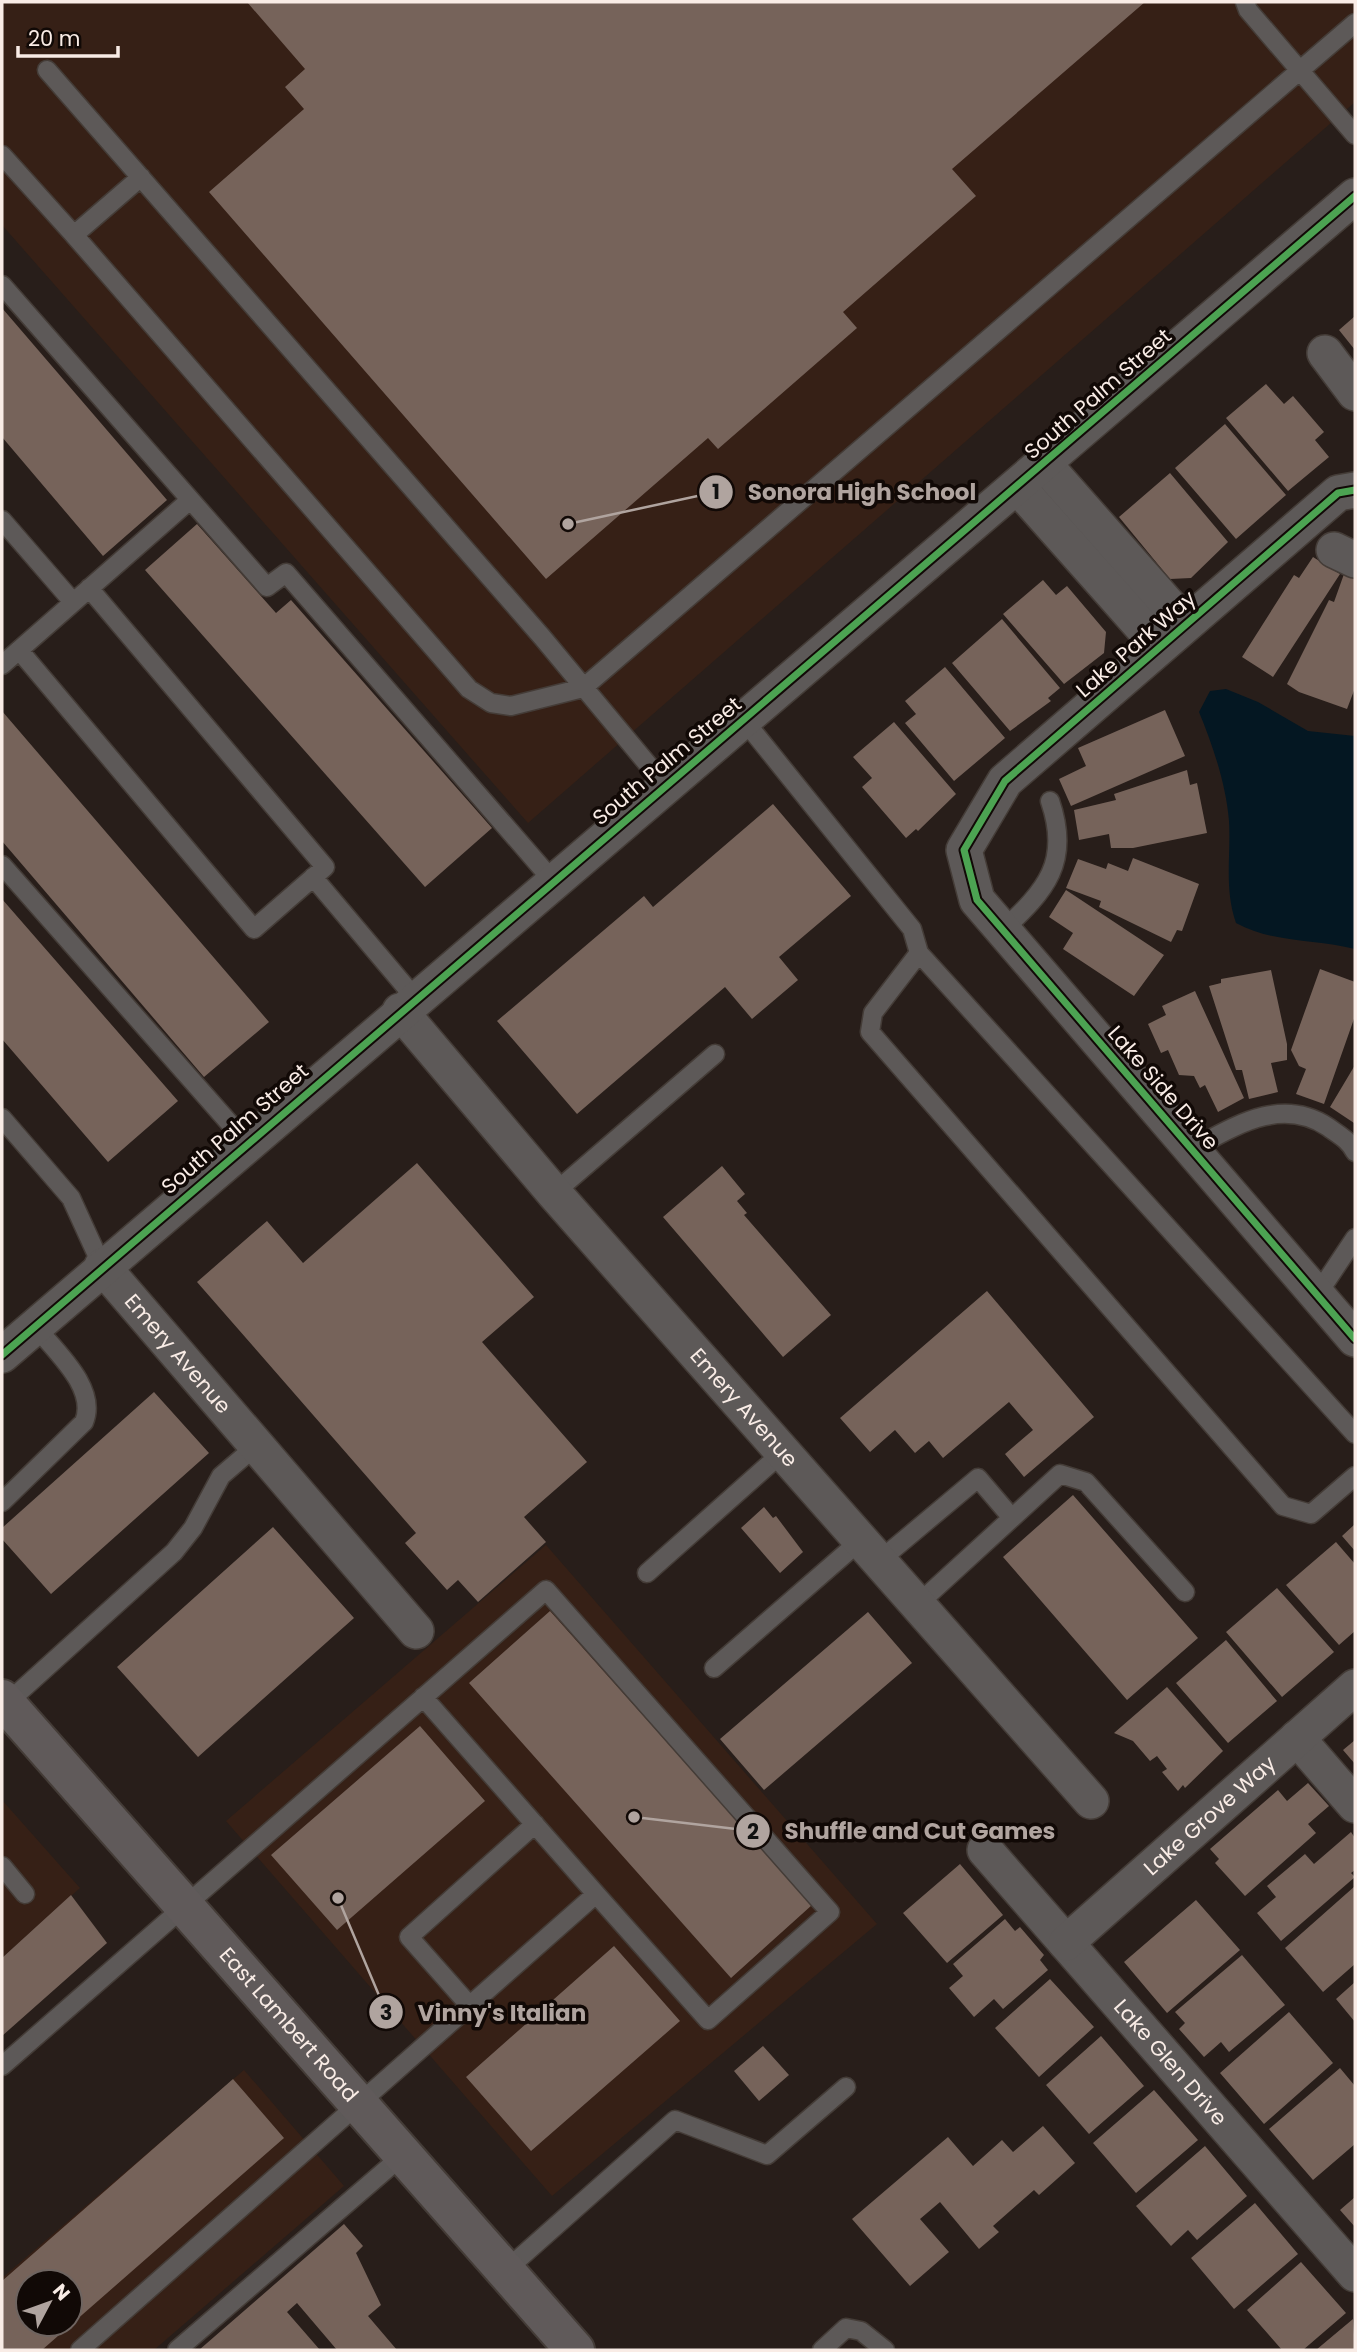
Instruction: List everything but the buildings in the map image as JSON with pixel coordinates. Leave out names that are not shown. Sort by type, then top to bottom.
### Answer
[{"type":"main road","name":"East Lambert Road","points":[[4,1701],[575,2350]]},
{"type":"street","name":"South Palm Street","points":[[2,1355],[102,1266],[1018,487],[1355,196]]},
{"type":"street","points":[[1325,353],[1355,393]]},
{"type":"street","points":[[1044,464],[1172,635]]},
{"type":"street","points":[[1018,487],[1172,635]]},
{"type":"street","name":"Lake Park Way","points":[[964,850],[1005,781],[1338,493],[1355,491]]},
{"type":"street","name":"Lake Side Drive","points":[[964,850],[977,900],[1355,1339]]},
{"type":"street","name":"Emery Avenue","points":[[408,1005],[554,1193],[1091,1801]]},
{"type":"street","name":"Emery Avenue","points":[[102,1266],[415,1632]]},
{"type":"street","name":"Lake Grove Way","points":[[1066,1943],[1355,1687]]},
{"type":"street","points":[[1297,1738],[1355,1805]]},
{"type":"street","name":"Lake Glen Drive","points":[[985,1850],[1355,2274]]},
{"type":"lane","points":[[1250,4],[1300,71],[1355,135]]},
{"type":"lane","points":[[2,155],[469,689],[491,703],[511,706],[583,688],[1355,23]]},
{"type":"lane","points":[[47,70],[666,785]]},
{"type":"lane","points":[[74,235],[141,177]]},
{"type":"lane","points":[[2,285],[267,587],[286,573],[552,881]]},
{"type":"lane","points":[[2,665],[190,500]]},
{"type":"lane","points":[[2,520],[73,602]]},
{"type":"lane","points":[[19,650],[254,929],[325,867],[89,588]]},
{"type":"lane","points":[[743,719],[912,929],[919,953],[1355,1434]]},
{"type":"lane","points":[[1003,930],[1029,906],[1049,880],[1058,858],[1059,826],[1050,801]]},
{"type":"lane","points":[[2,865],[247,1143]]},
{"type":"lane","points":[[313,877],[408,1005]]},
{"type":"lane","points":[[919,953],[873,1013],[870,1032],[1283,1506],[1311,1514],[1355,1476]]},
{"type":"lane","points":[[554,1193],[715,1054]]},
{"type":"lane","points":[[1192,1149],[1252,1118],[1287,1112],[1315,1119],[1350,1143],[1355,1152]]},
{"type":"lane","points":[[2,1118],[71,1198],[102,1266]]},
{"type":"lane","points":[[1317,1295],[1355,1238]]},
{"type":"lane","points":[[2,1502],[84,1422],[89,1409],[85,1391],[35,1326]]},
{"type":"lane","points":[[4,1701],[174,1552],[193,1528],[221,1476],[256,1446]]},
{"type":"lane","points":[[647,1573],[783,1452]]},
{"type":"lane","points":[[918,1605],[1060,1474],[1086,1482],[1185,1592]]},
{"type":"lane","points":[[714,1668],[870,1551],[978,1478],[1012,1518]]},
{"type":"lane","points":[[2,2066],[546,1590],[830,1912],[708,2020],[424,1697]]},
{"type":"lane","points":[[470,2006],[409,1937],[535,1825]]},
{"type":"lane","points":[[2,1866],[25,1894]]},
{"type":"lane","points":[[80,2350],[596,1894]]},
{"type":"lane","points":[[505,2271],[675,2120],[767,2155],[846,2087]]},
{"type":"lane","points":[[177,2350],[403,2155]]},
{"type":"lane","points":[[822,2350],[846,2328],[861,2331],[885,2350]]},
{"type":"shaded area","points":[[2,2],[1355,2],[1355,102],[528,823],[2,225]]},
{"type":"shaded area","points":[[546,1545],[877,1924],[552,2196],[226,1821]]},
{"type":"shaded area","points":[[2,1800],[80,1888],[2,1958]]},
{"type":"shaded area","points":[[244,2070],[344,2186],[154,2350],[2,2350],[2,2278]]},
{"type":"water","points":[[1226,689],[1258,702],[1308,731],[1355,736],[1355,949],[1264,934],[1236,923],[1230,897],[1229,821],[1225,793],[1199,712],[1210,691]]},
{"type":"cycle path","points":[[2,1355],[1355,196]]},
{"type":"cycle path","points":[[1355,490],[1338,493],[1005,781],[964,850],[977,900],[1355,1339]]},
{"type":"place","name":"Sonora High School","points":[[568,524]]},
{"type":"place","name":"Shuffle and Cut Games","points":[[634,1817]]},
{"type":"place","name":"Vinny's Italian","points":[[338,1898]]}]
